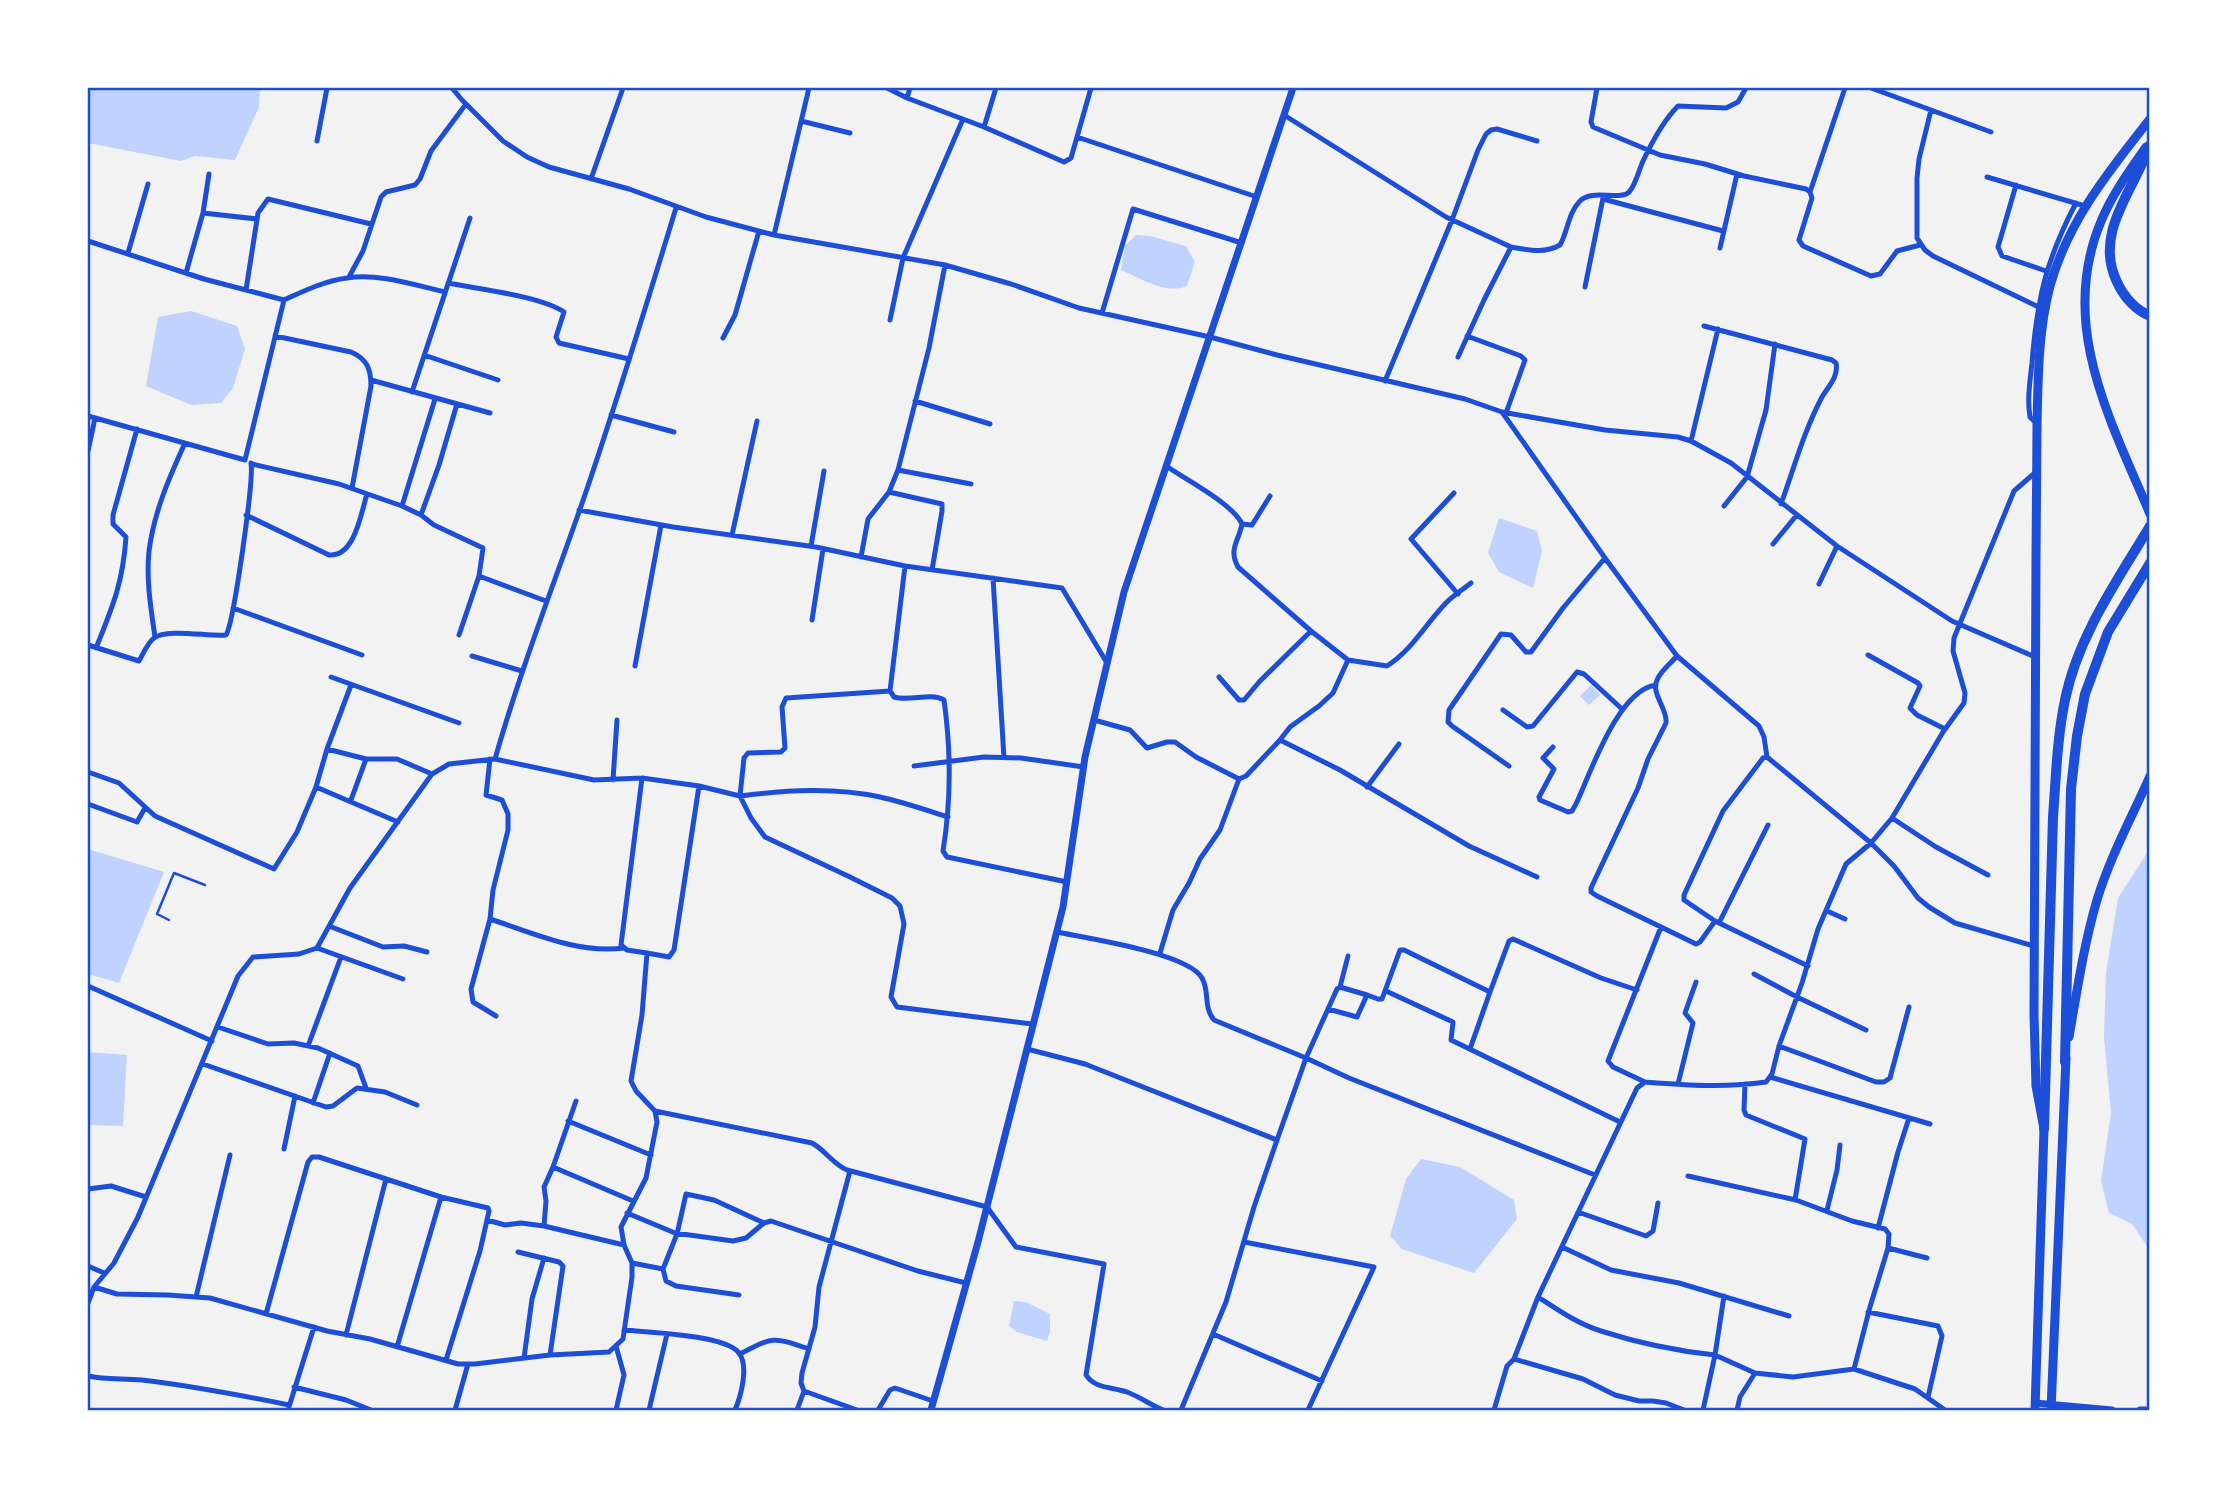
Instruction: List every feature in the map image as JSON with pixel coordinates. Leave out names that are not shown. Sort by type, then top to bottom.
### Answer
[{"type":"highway","points":[[2150,144],[2145,159],[2118,209],[2112,230],[2110,254],[2114,277],[2125,297],[2150,316]]},
{"type":"highway","points":[[2044,1129],[2053,817],[2065,698],[2100,610],[2150,526]]},
{"type":"highway","points":[[2065,1062],[2071,789],[2077,736],[2085,694],[2104,643],[2123,604],[2150,563]]},
{"type":"main road","points":[[2035,1407],[2044,1129],[2036,1086],[2034,1054],[2035,657],[2038,379],[2042,308],[2080,204],[2150,119]]},
{"type":"main road","points":[[2150,144],[2126,176],[2098,229],[2089,265],[2084,314],[2091,363],[2101,396],[2150,514]]},
{"type":"main road","points":[[2051,1408],[2065,1062],[2085,949],[2098,898],[2109,866],[2150,776]]},
{"type":"street","points":[[317,141],[327,88]]},
{"type":"street","points":[[452,88],[503,141],[527,157],[549,167],[629,189],[676,208],[774,235],[945,265],[1079,308],[1465,399],[1504,412],[1605,430],[1678,437],[1691,441],[1731,463],[1836,546],[1960,625],[2035,657]]},
{"type":"street","points":[[591,179],[623,88]]},
{"type":"street","points":[[774,235],[809,88]]},
{"type":"street","points":[[887,88],[1064,162],[1070,158],[1091,88]]},
{"type":"street","points":[[907,98],[910,88]]},
{"type":"street","points":[[984,127],[996,88]]},
{"type":"street","points":[[931,1410],[1057,932],[1084,767],[1124,592],[1293,88]]},
{"type":"street","points":[[1597,88],[1591,122],[1593,127],[1660,155],[1810,192]]},
{"type":"street","points":[[1284,115],[1452,220],[1511,247],[1539,252],[1560,245],[1572,213],[1578,202],[1586,196],[1623,196],[1630,191],[1648,150],[1678,106],[1726,108],[1738,102],[1746,88]]},
{"type":"street","points":[[1845,88],[1810,192],[1812,198],[1799,240],[1803,246],[1871,276],[1880,274],[1897,251],[1920,245]]},
{"type":"street","points":[[1871,88],[1991,132]]},
{"type":"street","points":[[349,277],[363,251],[381,197],[386,192],[415,185],[431,151],[466,104]]},
{"type":"street","points":[[1931,110],[1917,178],[1917,238],[1920,245],[1933,256],[2042,308],[2046,271],[2059,234],[2080,204],[1987,177]]},
{"type":"street","points":[[890,320],[903,258],[963,119]]},
{"type":"street","points":[[801,121],[850,133]]},
{"type":"street","points":[[1385,381],[1478,150],[1491,130],[1497,129],[1537,141]]},
{"type":"street","points":[[1077,137],[1257,197]]},
{"type":"street","points":[[186,273],[203,213],[209,174]]},
{"type":"street","points":[[1720,248],[1737,174]]},
{"type":"street","points":[[128,253],[148,184]]},
{"type":"street","points":[[2016,185],[1998,247],[1999,253],[2002,257],[2046,271]]},
{"type":"street","points":[[1603,197],[1723,231]]},
{"type":"street","points":[[1585,286],[1603,197]]},
{"type":"street","points":[[246,290],[258,213],[268,199],[371,224]]},
{"type":"street","points":[[496,1016],[473,1002],[471,989],[490,919],[509,827],[506,805],[502,800],[486,795],[493,759],[611,415],[676,208]]},
{"type":"street","points":[[1102,313],[1133,209],[1242,243]]},
{"type":"street","points":[[203,213],[257,219]]},
{"type":"street","points":[[412,392],[470,218]]},
{"type":"street","points":[[723,338],[735,314],[759,231]]},
{"type":"street","points":[[88,241],[186,273],[284,300],[315,286],[349,277],[382,278],[445,292]]},
{"type":"street","points":[[1458,358],[1511,247]]},
{"type":"street","points":[[861,557],[868,519],[889,492],[898,470],[936,314],[945,265]]},
{"type":"street","points":[[448,284],[542,302],[558,308],[564,312],[556,337],[559,343],[629,359]]},
{"type":"street","points":[[245,460],[284,300]]},
{"type":"street","points":[[1704,326],[1832,360],[1838,367],[1805,434],[1781,504]]},
{"type":"street","points":[[1691,441],[1718,329]]},
{"type":"street","points":[[275,336],[360,356],[366,362],[371,380],[352,488]]},
{"type":"street","points":[[1468,336],[1521,356],[1525,360],[1504,412]]},
{"type":"street","points":[[1724,506],[1746,477],[1766,410],[1775,344]]},
{"type":"street","points":[[424,355],[498,380]]},
{"type":"street","points":[[371,380],[490,412]]},
{"type":"street","points":[[402,506],[435,399]]},
{"type":"street","points":[[915,401],[990,424]]},
{"type":"street","points":[[421,515],[457,404]]},
{"type":"street","points":[[1504,412],[1677,656],[1759,726],[1764,737],[1766,757],[1871,843],[1895,866],[1918,898],[1939,914],[1955,923],[2034,946]]},
{"type":"street","points":[[611,415],[674,432]]},
{"type":"street","points":[[88,416],[253,464],[352,488],[402,506],[484,548],[480,576],[459,635]]},
{"type":"street","points":[[88,451],[96,418]]},
{"type":"street","points":[[732,535],[757,421]]},
{"type":"street","points":[[96,648],[123,572],[126,537],[113,524],[113,515],[136,429]]},
{"type":"street","points":[[155,638],[149,594],[149,552],[159,505],[185,443]]},
{"type":"street","points":[[88,645],[139,661],[155,638],[163,635],[226,635],[233,608],[253,464]]},
{"type":"street","points":[[1166,466],[1237,515],[1242,524]]},
{"type":"street","points":[[898,470],[971,484]]},
{"type":"street","points":[[811,546],[824,471]]},
{"type":"street","points":[[1661,927],[1608,1061],[1614,1067],[1645,1082],[1705,1086],[1766,1082],[1808,966],[1818,929],[1846,864],[1871,843],[1892,818],[1945,729],[1964,703],[1965,693],[1953,651],[1954,638],[2014,491],[2037,471]]},
{"type":"street","points":[[889,492],[940,503],[943,506],[932,570]]},
{"type":"street","points":[[1454,493],[1411,539],[1458,594]]},
{"type":"street","points":[[246,516],[329,555],[338,555],[345,551],[351,541],[367,494]]},
{"type":"street","points":[[1242,524],[1252,525],[1270,496]]},
{"type":"street","points":[[579,510],[811,546],[905,566],[1062,588],[1107,663]]},
{"type":"street","points":[[1773,544],[1796,516]]},
{"type":"street","points":[[635,666],[661,524]]},
{"type":"street","points":[[1242,524],[1234,543],[1235,562],[1238,567],[1348,660],[1387,666],[1397,660],[1446,603],[1471,583]]},
{"type":"street","points":[[1819,584],[1836,546]]},
{"type":"street","points":[[812,620],[823,549]]},
{"type":"street","points":[[1509,766],[1452,726],[1448,722],[1449,710],[1501,634],[1511,635],[1526,652],[1531,652],[1605,558]]},
{"type":"street","points":[[905,566],[890,691],[894,697],[902,699],[938,697],[944,700],[948,817],[943,851],[947,857],[1067,882]]},
{"type":"street","points":[[480,576],[546,601]]},
{"type":"street","points":[[993,578],[1003,758]]},
{"type":"street","points":[[233,608],[362,655]]},
{"type":"street","points":[[1219,677],[1239,700],[1244,700],[1311,631]]},
{"type":"street","points":[[1868,654],[1918,682],[1920,686],[1910,708],[1917,715],[1945,729]]},
{"type":"street","points":[[472,656],[522,671]]},
{"type":"street","points":[[1677,656],[1658,678],[1656,685],[1656,692],[1667,718],[1666,723],[1591,892],[1696,944],[1717,922],[1768,825]]},
{"type":"street","points":[[1160,953],[1173,910],[1200,859],[1220,830],[1239,779],[1246,776],[1290,727],[1333,693],[1348,660]]},
{"type":"street","points":[[1503,710],[1530,727],[1577,673],[1584,674],[1622,709]]},
{"type":"street","points":[[331,677],[459,723]]},
{"type":"street","points":[[88,772],[119,783],[155,816],[274,869],[297,832],[317,787],[327,749],[351,685]]},
{"type":"street","points":[[1553,747],[1543,758],[1554,769],[1539,797],[1540,800],[1568,812],[1572,811],[1622,709],[1642,689],[1656,685]]},
{"type":"street","points":[[890,691],[786,698],[782,707],[785,748],[781,752],[748,752],[744,758],[740,796],[765,837],[861,882],[892,898],[900,906],[904,925],[891,997],[897,1006],[1032,1024]]},
{"type":"street","points":[[613,780],[617,720]]},
{"type":"street","points":[[1094,720],[1130,730],[1147,748],[1175,742],[1196,757],[1239,779]]},
{"type":"street","points":[[1280,740],[1339,770],[1469,846],[1537,877]]},
{"type":"street","points":[[1367,787],[1399,744]]},
{"type":"street","points":[[327,749],[366,759],[397,760],[432,774]]},
{"type":"street","points":[[1766,757],[1723,811],[1684,895],[1686,903],[1717,922],[1808,966]]},
{"type":"street","points":[[914,766],[948,760],[1021,758],[1084,767]]},
{"type":"street","points":[[351,800],[366,759]]},
{"type":"street","points":[[317,948],[350,888],[398,821],[432,774],[449,764],[493,759],[573,776],[613,780],[642,778],[699,786],[740,796],[816,790],[880,797],[948,817]]},
{"type":"street","points":[[624,948],[621,944],[642,778]]},
{"type":"street","points":[[490,919],[573,945],[603,951],[624,948],[669,957],[674,950],[699,786]]},
{"type":"street","points":[[317,787],[398,821]]},
{"type":"street","points":[[88,804],[137,822],[145,808]]},
{"type":"street","points":[[1892,818],[1936,847],[1988,875]]},
{"type":"street","points":[[1827,911],[1845,919]]},
{"type":"street","points":[[329,926],[383,947],[404,946],[427,951]]},
{"type":"street","points":[[1057,932],[1160,953],[1197,972],[1203,979],[1206,1007],[1214,1020],[1349,1078],[1595,1175]]},
{"type":"street","points":[[1470,1049],[1508,940],[1513,939],[1601,978],[1636,990]]},
{"type":"street","points":[[88,1303],[94,1287],[114,1263],[146,1198],[238,976],[253,957],[299,954],[317,948],[404,979]]},
{"type":"street","points":[[1340,987],[1380,999],[1386,991],[1400,950],[1404,950],[1490,992]]},
{"type":"street","points":[[94,1287],[117,1294],[210,1298],[458,1364],[609,1352],[623,1339],[631,1289],[632,1263],[624,1245],[621,1227],[646,1178],[657,1122],[655,1111],[636,1091],[631,1081],[642,1015],[647,953]]},
{"type":"street","points":[[1181,1410],[1226,1302],[1277,1140],[1306,1058],[1340,987],[1348,956]]},
{"type":"street","points":[[308,1046],[341,957]]},
{"type":"street","points":[[1754,974],[1866,1030]]},
{"type":"street","points":[[1678,1084],[1693,1023],[1685,1013],[1696,982]]},
{"type":"street","points":[[88,986],[212,1041]]},
{"type":"street","points":[[1386,991],[1453,1022],[1451,1040],[1620,1122]]},
{"type":"street","points":[[1328,1009],[1357,1017],[1367,995]]},
{"type":"street","points":[[1779,1045],[1850,1073],[1884,1082],[1890,1077],[1909,1007]]},
{"type":"street","points":[[218,1027],[268,1044],[294,1043],[330,1053],[358,1066],[366,1088]]},
{"type":"street","points":[[1027,1048],[1086,1064],[1277,1140]]},
{"type":"street","points":[[313,1103],[330,1053]]},
{"type":"street","points":[[202,1064],[326,1107],[333,1106],[357,1088],[385,1092],[417,1105]]},
{"type":"street","points":[[1770,1076],[1930,1124]]},
{"type":"street","points":[[1494,1410],[1507,1366],[1514,1359],[1538,1297],[1620,1122],[1637,1088],[1645,1082]]},
{"type":"street","points":[[1745,1084],[1746,1115],[1805,1139],[1795,1199]]},
{"type":"street","points":[[284,1150],[295,1096]]},
{"type":"street","points":[[544,1226],[544,1187],[576,1101]]},
{"type":"street","points":[[655,1111],[811,1143],[850,1171],[986,1208],[1016,1247],[1104,1264],[1086,1375],[1096,1385],[1127,1392],[1163,1410]]},
{"type":"street","points":[[1878,1228],[1909,1118]]},
{"type":"street","points":[[568,1121],[651,1155]]},
{"type":"street","points":[[1827,1210],[1838,1170],[1840,1146]]},
{"type":"street","points":[[196,1297],[230,1155]]},
{"type":"street","points":[[265,1314],[310,1158],[319,1157],[442,1197],[485,1206],[489,1211],[480,1251],[446,1360]]},
{"type":"street","points":[[553,1167],[633,1201]]},
{"type":"street","points":[[796,1410],[804,1391],[802,1373],[815,1327],[819,1287],[850,1171]]},
{"type":"street","points":[[1688,1176],[1795,1199],[1852,1221],[1888,1231],[1888,1248],[1854,1369]]},
{"type":"street","points":[[346,1335],[386,1179]]},
{"type":"street","points":[[88,1189],[111,1186],[146,1198]]},
{"type":"street","points":[[739,1296],[676,1286],[666,1280],[663,1269],[677,1234],[686,1194],[714,1200],[764,1223]]},
{"type":"street","points":[[397,1347],[442,1197]]},
{"type":"street","points":[[1578,1212],[1646,1236],[1653,1231],[1658,1203]]},
{"type":"street","points":[[627,1213],[677,1234],[740,1241],[764,1223],[781,1224],[918,1271],[966,1283]]},
{"type":"street","points":[[487,1220],[505,1225],[544,1226],[624,1245]]},
{"type":"street","points":[[1244,1242],[1374,1267],[1308,1410]]},
{"type":"street","points":[[1562,1247],[1611,1270],[1679,1283],[1789,1316]]},
{"type":"street","points":[[1888,1248],[1927,1258]]},
{"type":"street","points":[[518,1252],[559,1262],[563,1266],[550,1355]]},
{"type":"street","points":[[524,1358],[532,1299],[544,1258]]},
{"type":"street","points":[[632,1263],[663,1269]]},
{"type":"street","points":[[88,1266],[104,1273]]},
{"type":"street","points":[[1703,1410],[1724,1296]]},
{"type":"street","points":[[1538,1297],[1569,1317],[1600,1331],[1661,1347],[1715,1355],[1755,1373],[1793,1377],[1854,1369],[1915,1389],[1945,1410]]},
{"type":"street","points":[[1868,1312],[1938,1326],[1941,1336],[1928,1397]]},
{"type":"street","points":[[88,1376],[199,1387],[288,1408],[314,1327]]},
{"type":"street","points":[[624,1330],[715,1341],[735,1348],[744,1362],[735,1410]]},
{"type":"street","points":[[649,1410],[667,1334]]},
{"type":"street","points":[[1213,1334],[1322,1381]]},
{"type":"street","points":[[740,1354],[766,1340],[775,1339],[809,1349]]},
{"type":"street","points":[[616,1346],[624,1375],[616,1410]]},
{"type":"street","points":[[1514,1359],[1583,1379],[1615,1395],[1639,1401],[1653,1401],[1684,1410]]},
{"type":"street","points":[[456,1410],[468,1364]]},
{"type":"street","points":[[1737,1410],[1740,1397],[1755,1373]]},
{"type":"street","points":[[294,1387],[346,1400],[371,1410]]},
{"type":"street","points":[[878,1410],[890,1390],[895,1388],[933,1401]]},
{"type":"street","points":[[804,1391],[857,1410]]},
{"type":"street","points":[[2035,1407],[2112,1410]]},
{"type":"street","points":[[2140,1410],[2150,1410]]},
{"type":"lane","points":[[169,920],[157,914],[174,873],[205,885]]},
{"type":"water","points":[[88,88],[260,88],[259,107],[235,160],[195,156],[181,161],[88,143]]},
{"type":"water","points":[[1136,235],[1186,246],[1195,262],[1187,286],[1162,287],[1121,270],[1125,246]]},
{"type":"water","points":[[191,311],[237,326],[245,349],[233,388],[221,403],[191,405],[146,386],[158,317]]},
{"type":"water","points":[[1499,518],[1537,531],[1542,551],[1533,588],[1499,572],[1488,553]]},
{"type":"water","points":[[1591,685],[1600,695],[1589,705],[1580,696]]},
{"type":"water","points":[[88,849],[164,872],[119,983],[88,974]]},
{"type":"water","points":[[2149,850],[2149,1249],[2132,1224],[2109,1213],[2101,1181],[2111,1113],[2104,1037],[2106,973],[2118,898]]},
{"type":"water","points":[[88,1052],[127,1055],[123,1126],[88,1125]]},
{"type":"water","points":[[1421,1159],[1460,1167],[1514,1200],[1517,1219],[1474,1273],[1402,1249],[1390,1236],[1406,1179]]},
{"type":"water","points":[[1014,1301],[1026,1302],[1050,1314],[1047,1341],[1017,1332],[1009,1326]]}]
